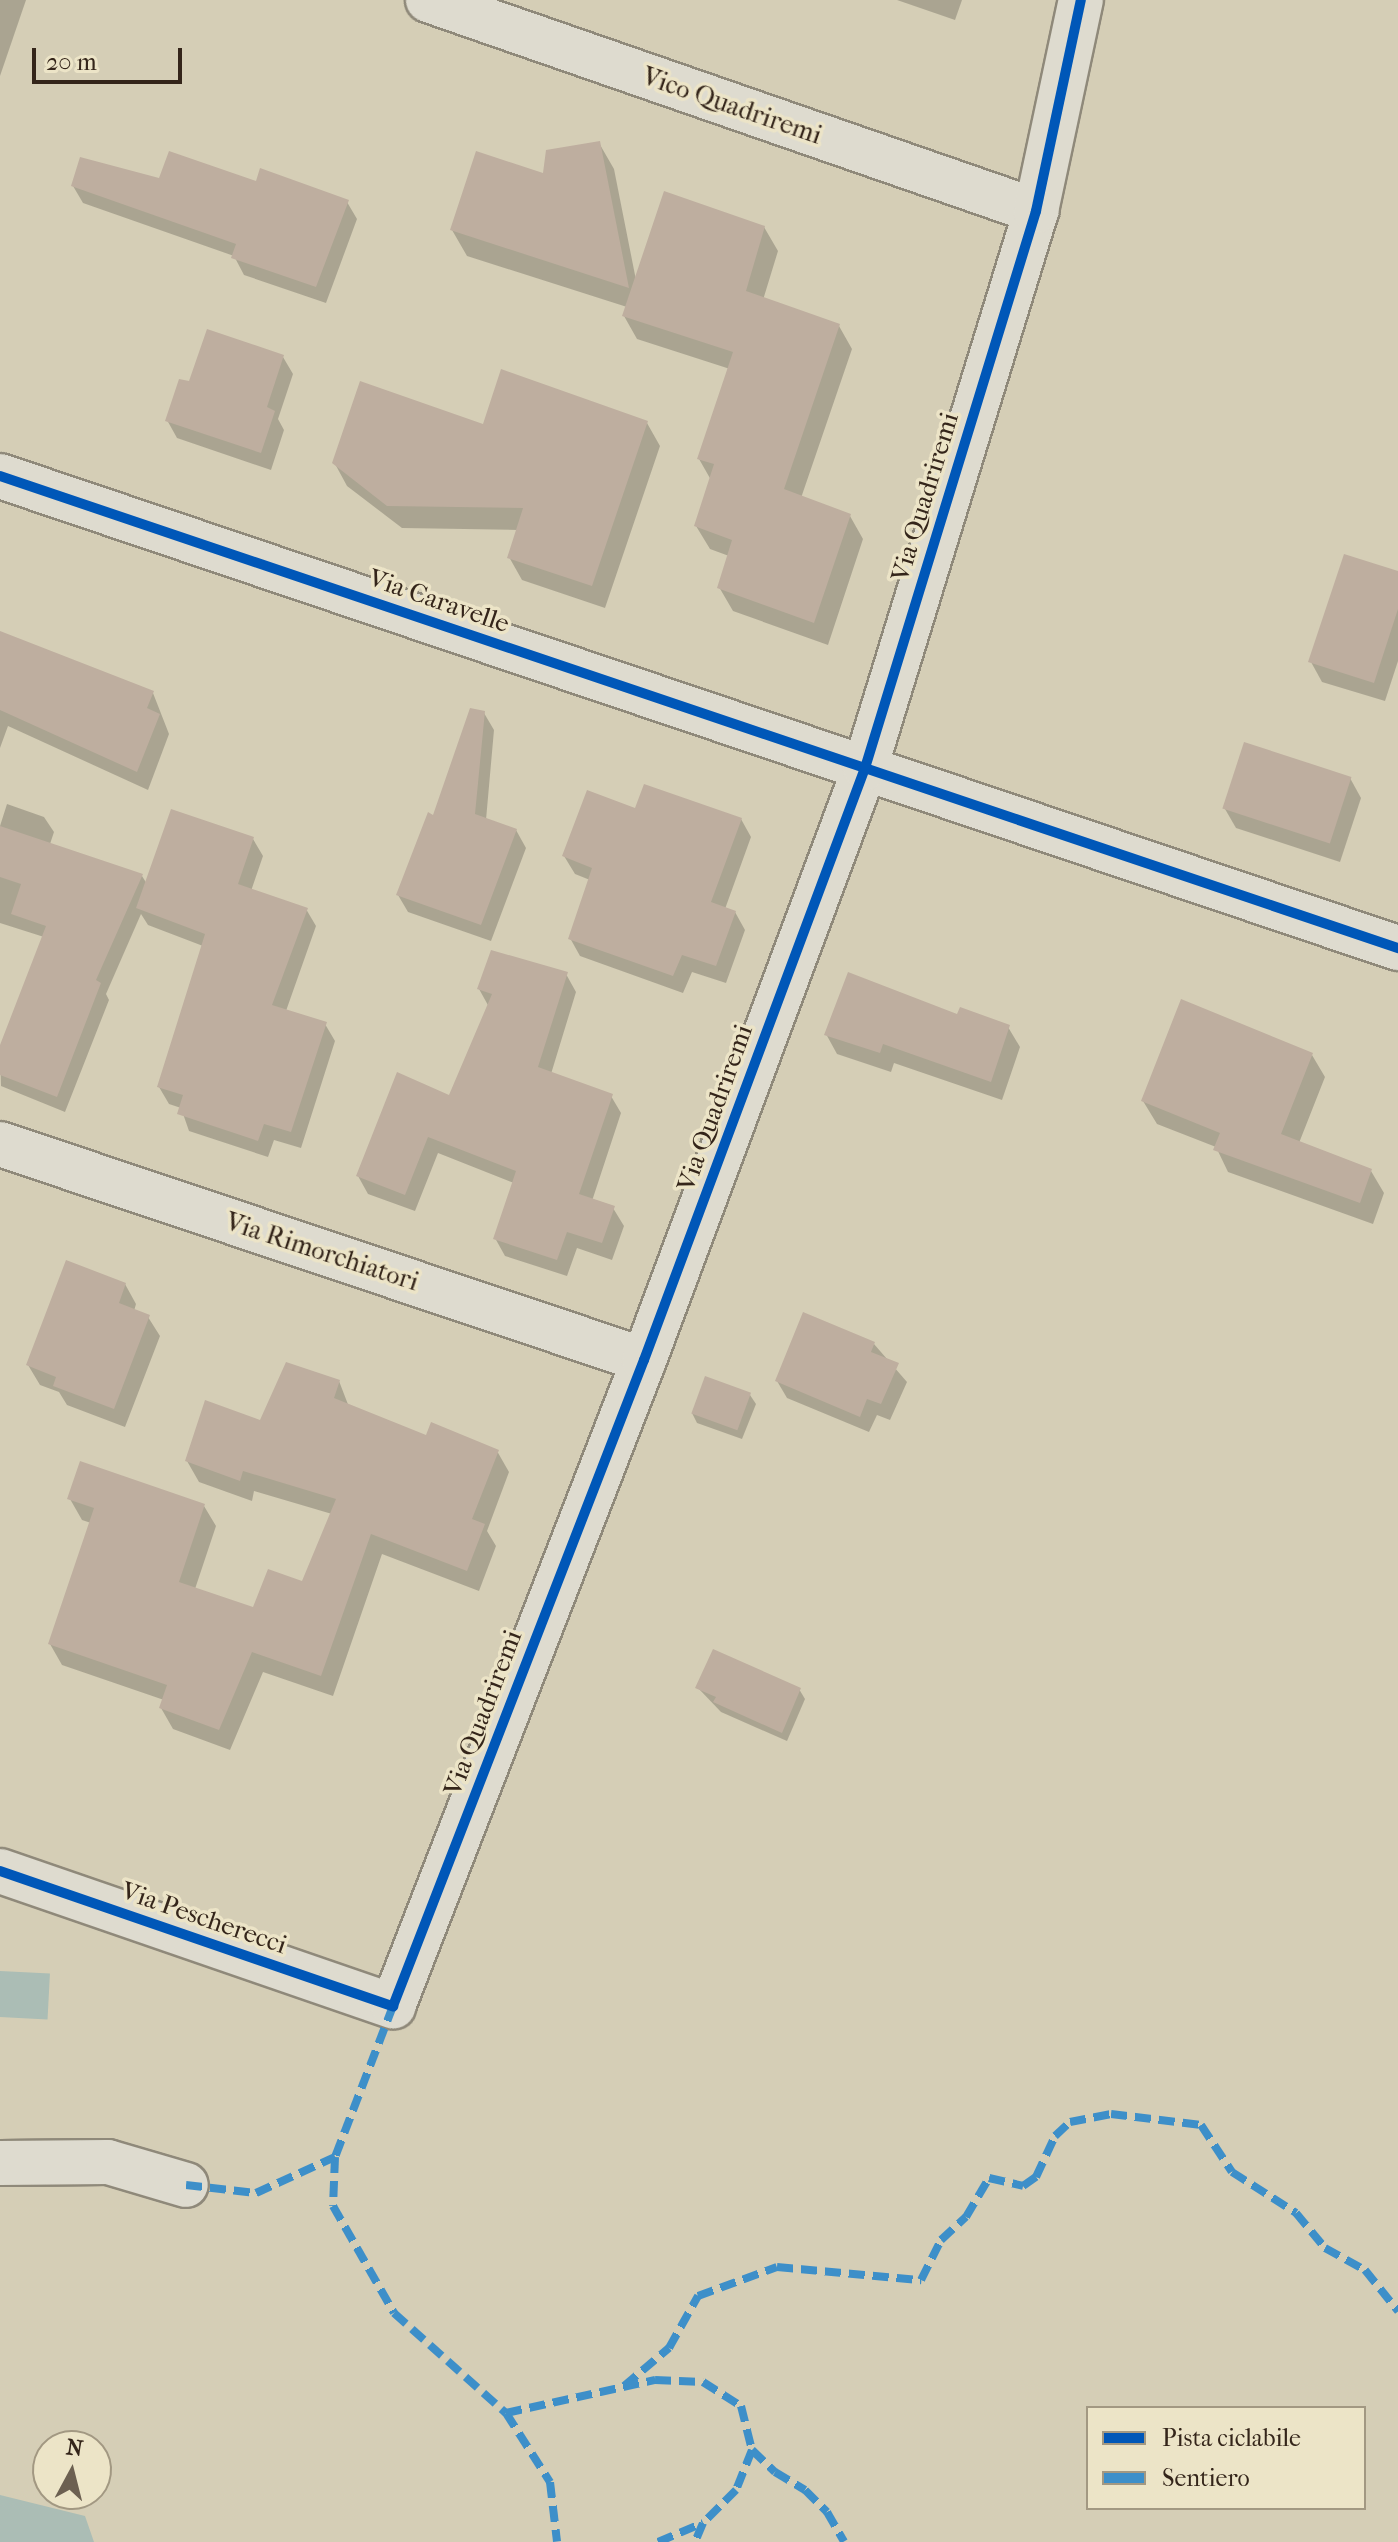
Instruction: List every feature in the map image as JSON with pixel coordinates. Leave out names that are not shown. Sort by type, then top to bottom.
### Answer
[{"type":"street","name":"Vico Quadriremi","points":[[428,0],[1036,211]]},
{"type":"street","name":"Via Quadriremi","points":[[393,2006],[644,1360],[865,768],[1036,211],[1081,0]]},
{"type":"street","name":"Via Caravelle","points":[[0,476],[1398,948]]},
{"type":"street","name":"Via Rimorchiatori","points":[[0,1144],[644,1360]]},
{"type":"street","name":"Via Pescherecci","points":[[0,1871],[393,2006]]},
{"type":"street","points":[[0,2163],[108,2162],[186,2185]]},
{"type":"shaded area","points":[[0,1971],[50,1974],[48,2020],[0,2017]]},
{"type":"shaded area","points":[[0,2495],[32,2503],[32,2510],[61,2510],[85,2516],[94,2542],[0,2542]]},
{"type":"building","points":[[600,141],[629,288],[450,230],[476,151],[543,173],[546,150]]},
{"type":"building","points":[[169,151],[256,181],[260,168],[349,200],[316,287],[231,258],[236,244],[71,186],[80,157],[159,178]]},
{"type":"building","points":[[664,191],[765,226],[746,291],[840,324],[784,489],[851,514],[814,623],[717,588],[732,540],[694,526],[714,464],[697,459],[733,352],[622,316]]},
{"type":"building","points":[[207,329],[284,355],[267,407],[275,411],[261,453],[165,421],[179,379],[189,381]]},
{"type":"building","points":[[501,369],[648,421],[592,586],[507,558],[523,508],[387,506],[332,463],[360,381],[483,424]]},
{"type":"building","points":[[1344,554],[1398,571],[1398,609],[1374,683],[1308,662]]},
{"type":"building","points":[[0,631],[154,691],[147,708],[160,714],[137,772],[0,710]]},
{"type":"building","points":[[470,708],[485,711],[475,814],[517,829],[481,925],[396,895],[428,812],[433,815]]},
{"type":"building","points":[[1244,742],[1351,777],[1330,843],[1222,809]]},
{"type":"building","points":[[644,784],[742,818],[711,902],[736,911],[716,966],[682,955],[673,976],[568,939],[592,868],[562,856],[587,790],[635,808]]},
{"type":"building","points":[[171,809],[254,837],[238,884],[308,908],[272,1005],[327,1022],[291,1132],[264,1124],[258,1141],[177,1114],[183,1095],[157,1087],[205,934],[136,908]]},
{"type":"building","points":[[0,826],[143,874],[96,980],[101,983],[57,1097],[0,1075],[0,1045],[46,926],[11,914],[21,884],[0,877]]},
{"type":"building","points":[[491,950],[568,972],[538,1067],[613,1094],[579,1194],[615,1206],[602,1243],[567,1232],[557,1260],[493,1239],[516,1171],[428,1137],[405,1195],[356,1176],[397,1072],[449,1095],[492,994],[477,989]]},
{"type":"building","points":[[848,972],[957,1014],[960,1007],[1010,1025],[991,1082],[883,1044],[880,1053],[824,1035]]},
{"type":"building","points":[[1181,999],[1313,1053],[1281,1134],[1372,1169],[1360,1203],[1213,1150],[1220,1133],[1141,1101]]},
{"type":"building","points":[[66,1260],[126,1283],[119,1303],[150,1315],[114,1409],[53,1386],[56,1377],[26,1365]]},
{"type":"building","points":[[803,1312],[875,1342],[871,1352],[899,1363],[881,1404],[867,1399],[860,1417],[775,1381]]},
{"type":"building","points":[[286,1362],[340,1380],[334,1398],[426,1435],[431,1422],[499,1450],[472,1519],[485,1524],[467,1571],[371,1534],[321,1676],[252,1652],[219,1730],[159,1708],[167,1685],[48,1644],[94,1508],[67,1499],[80,1461],[205,1504],[179,1582],[253,1607],[268,1569],[302,1581],[336,1499],[243,1471],[240,1481],[185,1461],[205,1400],[260,1420]]},
{"type":"building","points":[[705,1376],[751,1393],[737,1430],[691,1414]]},
{"type":"building","points":[[713,1649],[801,1688],[782,1733],[713,1702],[716,1697],[695,1688]]},
{"type":"marked path","points":[[393,2006],[335,2157],[333,2206],[394,2313],[506,2413],[550,2482],[557,2542]]},
{"type":"marked path","points":[[624,2386],[669,2348],[698,2296],[777,2267],[921,2280],[941,2240],[966,2217],[989,2178],[1023,2186],[1036,2177],[1055,2136],[1070,2122],[1111,2114],[1201,2125],[1232,2172],[1296,2213],[1325,2248],[1365,2270],[1398,2311]]},
{"type":"marked path","points":[[186,2185],[256,2193],[335,2157]]},
{"type":"marked path","points":[[506,2413],[655,2380],[703,2382],[741,2406],[752,2450],[736,2490],[703,2523],[695,2542]]},
{"type":"marked path","points":[[752,2450],[775,2472],[805,2490],[827,2512],[844,2542]]},
{"type":"marked path","points":[[658,2542],[703,2523]]},
{"type":"cycle path","points":[[0,1871],[393,2006],[644,1360],[865,768],[1036,211],[1081,0]]},
{"type":"cycle path","points":[[0,476],[1398,948]]}]
